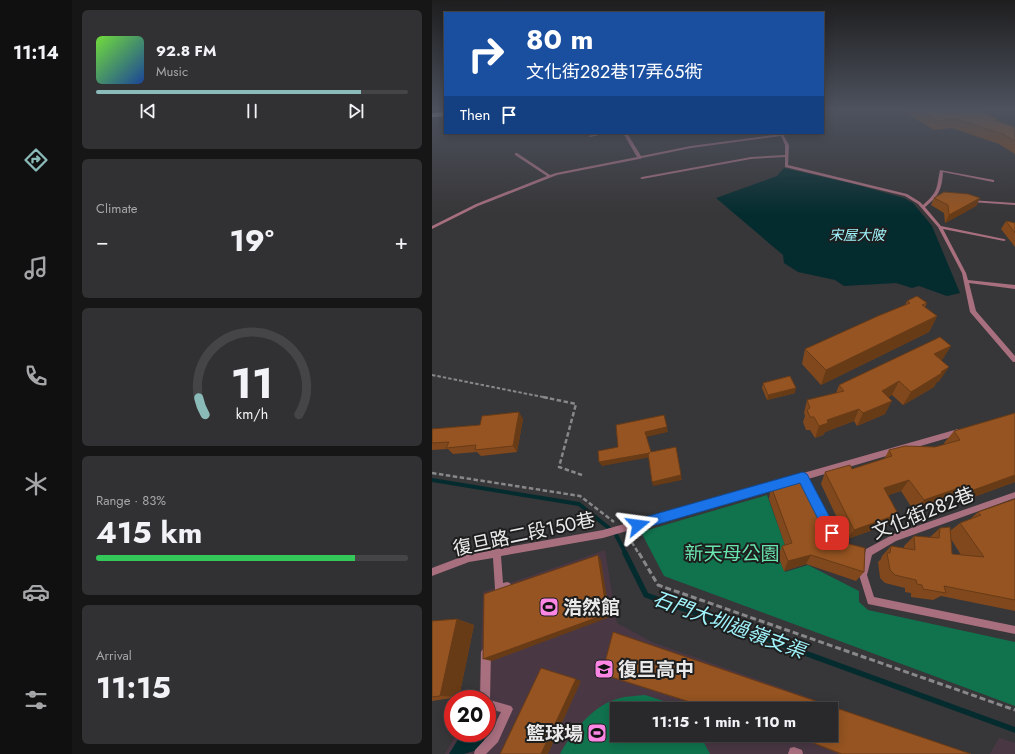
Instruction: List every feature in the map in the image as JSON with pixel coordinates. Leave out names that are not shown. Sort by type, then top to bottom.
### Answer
[{"type":"lane","points":[[632,144],[640,158]]},
{"type":"lane","points":[[432,228],[477,205],[550,176],[589,166],[711,144]]},
{"type":"lane","points":[[787,144],[786,166],[906,195],[922,207],[940,227],[964,273],[973,312],[1015,360]]},
{"type":"lane","points":[[516,154],[550,176]]},
{"type":"lane","points":[[642,178],[751,158],[787,156]]},
{"type":"lane","points":[[922,207],[936,197],[941,184],[940,171],[993,181]]},
{"type":"lane","points":[[936,197],[942,197]]},
{"type":"lane","points":[[967,200],[1015,204]]},
{"type":"lane","points":[[940,227],[1004,240]]},
{"type":"lane","points":[[966,281],[1015,287]]},
{"type":"lane","name":"復旦路二段150巷","points":[[432,572],[470,558],[623,529],[962,431]]},
{"type":"lane","points":[[803,477],[839,547],[846,549]]},
{"type":"lane","name":"文化街282巷","points":[[1015,495],[894,538],[864,554],[863,575],[871,601],[1015,630]]},
{"type":"lane","points":[[497,553],[496,590],[514,584]]},
{"type":"lane","points":[[485,690],[486,646]]},
{"type":"lane","points":[[496,706],[508,709],[496,734]]},
{"type":"lane","points":[[479,754],[490,742]]},
{"type":"lane","points":[[794,754],[794,752],[798,754]]},
{"type":"path","points":[[432,375],[576,404],[559,467],[582,475]]},
{"type":"path","points":[[432,473],[580,496],[623,529],[658,585],[1015,710]]},
{"type":"shaded area","name":"復旦高中","points":[[605,550],[617,623],[652,642],[821,702],[610,702],[610,742],[838,742],[838,708],[968,754],[445,754],[452,742],[496,742],[496,690],[479,690],[483,592]]},
{"type":"shaded area","points":[[999,738],[1015,743],[1015,754],[990,754]]},
{"type":"green space","name":"新天母公園","points":[[767,495],[788,553],[778,556],[785,572],[808,565],[859,591],[859,602],[868,610],[1015,642],[1015,706],[664,576],[641,532]]},
{"type":"green space","points":[[645,695],[667,702],[610,702],[610,742],[704,742],[710,754],[560,754],[577,728],[601,706],[610,701],[629,696]]},
{"type":"water","name":"宋屋大陂","points":[[784,168],[854,184],[904,198],[913,203],[932,226],[960,293],[947,296],[919,286],[912,288],[896,283],[844,286],[835,280],[798,272],[784,263],[783,255],[716,198],[777,176]]},
{"type":"water","points":[[456,742],[483,742],[480,749],[464,754],[449,754]]},
{"type":"building","points":[[944,192],[968,194],[980,198],[949,215],[948,205],[934,198]]},
{"type":"building","points":[[1006,221],[1015,223],[1015,233]]},
{"type":"building","points":[[917,296],[927,303],[922,305],[937,316],[826,370],[805,349],[910,303],[907,301]]},
{"type":"building","points":[[940,337],[951,346],[934,354],[949,367],[941,372],[942,373],[911,392],[899,381],[882,391],[892,401],[863,413],[859,409],[827,420],[828,423],[819,426],[814,417],[810,417],[807,410],[810,408],[807,400],[844,391],[839,385]]},
{"type":"building","points":[[790,376],[796,388],[768,395],[763,383]]},
{"type":"building","points":[[519,412],[513,446],[475,450],[476,445],[446,448],[449,442],[432,443],[432,429],[480,425],[482,416]]},
{"type":"building","points":[[1015,413],[1015,475],[968,492],[964,486],[924,500],[909,480],[884,488],[898,514],[854,530],[825,472],[850,465],[852,469],[892,456],[889,450],[905,446],[935,447],[960,440],[954,431]]},
{"type":"building","points":[[664,415],[667,427],[645,432],[651,452],[676,447],[681,475],[652,482],[648,453],[599,462],[598,451],[618,447],[616,425]]},
{"type":"building","points":[[802,478],[830,537],[825,538],[865,548],[864,572],[811,555],[788,561],[782,546],[792,543],[771,486]]},
{"type":"building","points":[[1015,499],[1015,600],[944,586],[946,593],[923,589],[922,585],[917,584],[916,580],[895,575],[890,570],[887,553],[890,553],[891,546],[915,550],[914,536],[939,538],[940,528],[950,527],[952,554],[984,557],[960,523],[981,515],[978,512]]},
{"type":"building","name":"浩然館","points":[[598,555],[607,614],[483,659],[484,594]]},
{"type":"building","points":[[457,619],[440,696],[432,697],[432,621]]},
{"type":"building","points":[[613,632],[818,702],[690,702],[602,674]]},
{"type":"building","points":[[541,668],[576,679],[541,754],[500,754]]},
{"type":"building","points":[[838,709],[971,754],[842,754],[811,742],[838,742]]},
{"type":"waterway","name":"石門大圳過嶺支渠","points":[[432,480],[579,504],[615,533],[626,554]]},
{"type":"waterway","name":"石門大圳過嶺支渠","points":[[625,553],[646,595],[1015,730]]},
{"type":"place","name":"浩然館","points":[[549,607]]},
{"type":"place","name":"復旦高中","points":[[604,669]]},
{"type":"place","name":"籃球場","points":[[597,733]]},
{"type":"route","points":[[638,525],[803,477],[832,533]]}]
